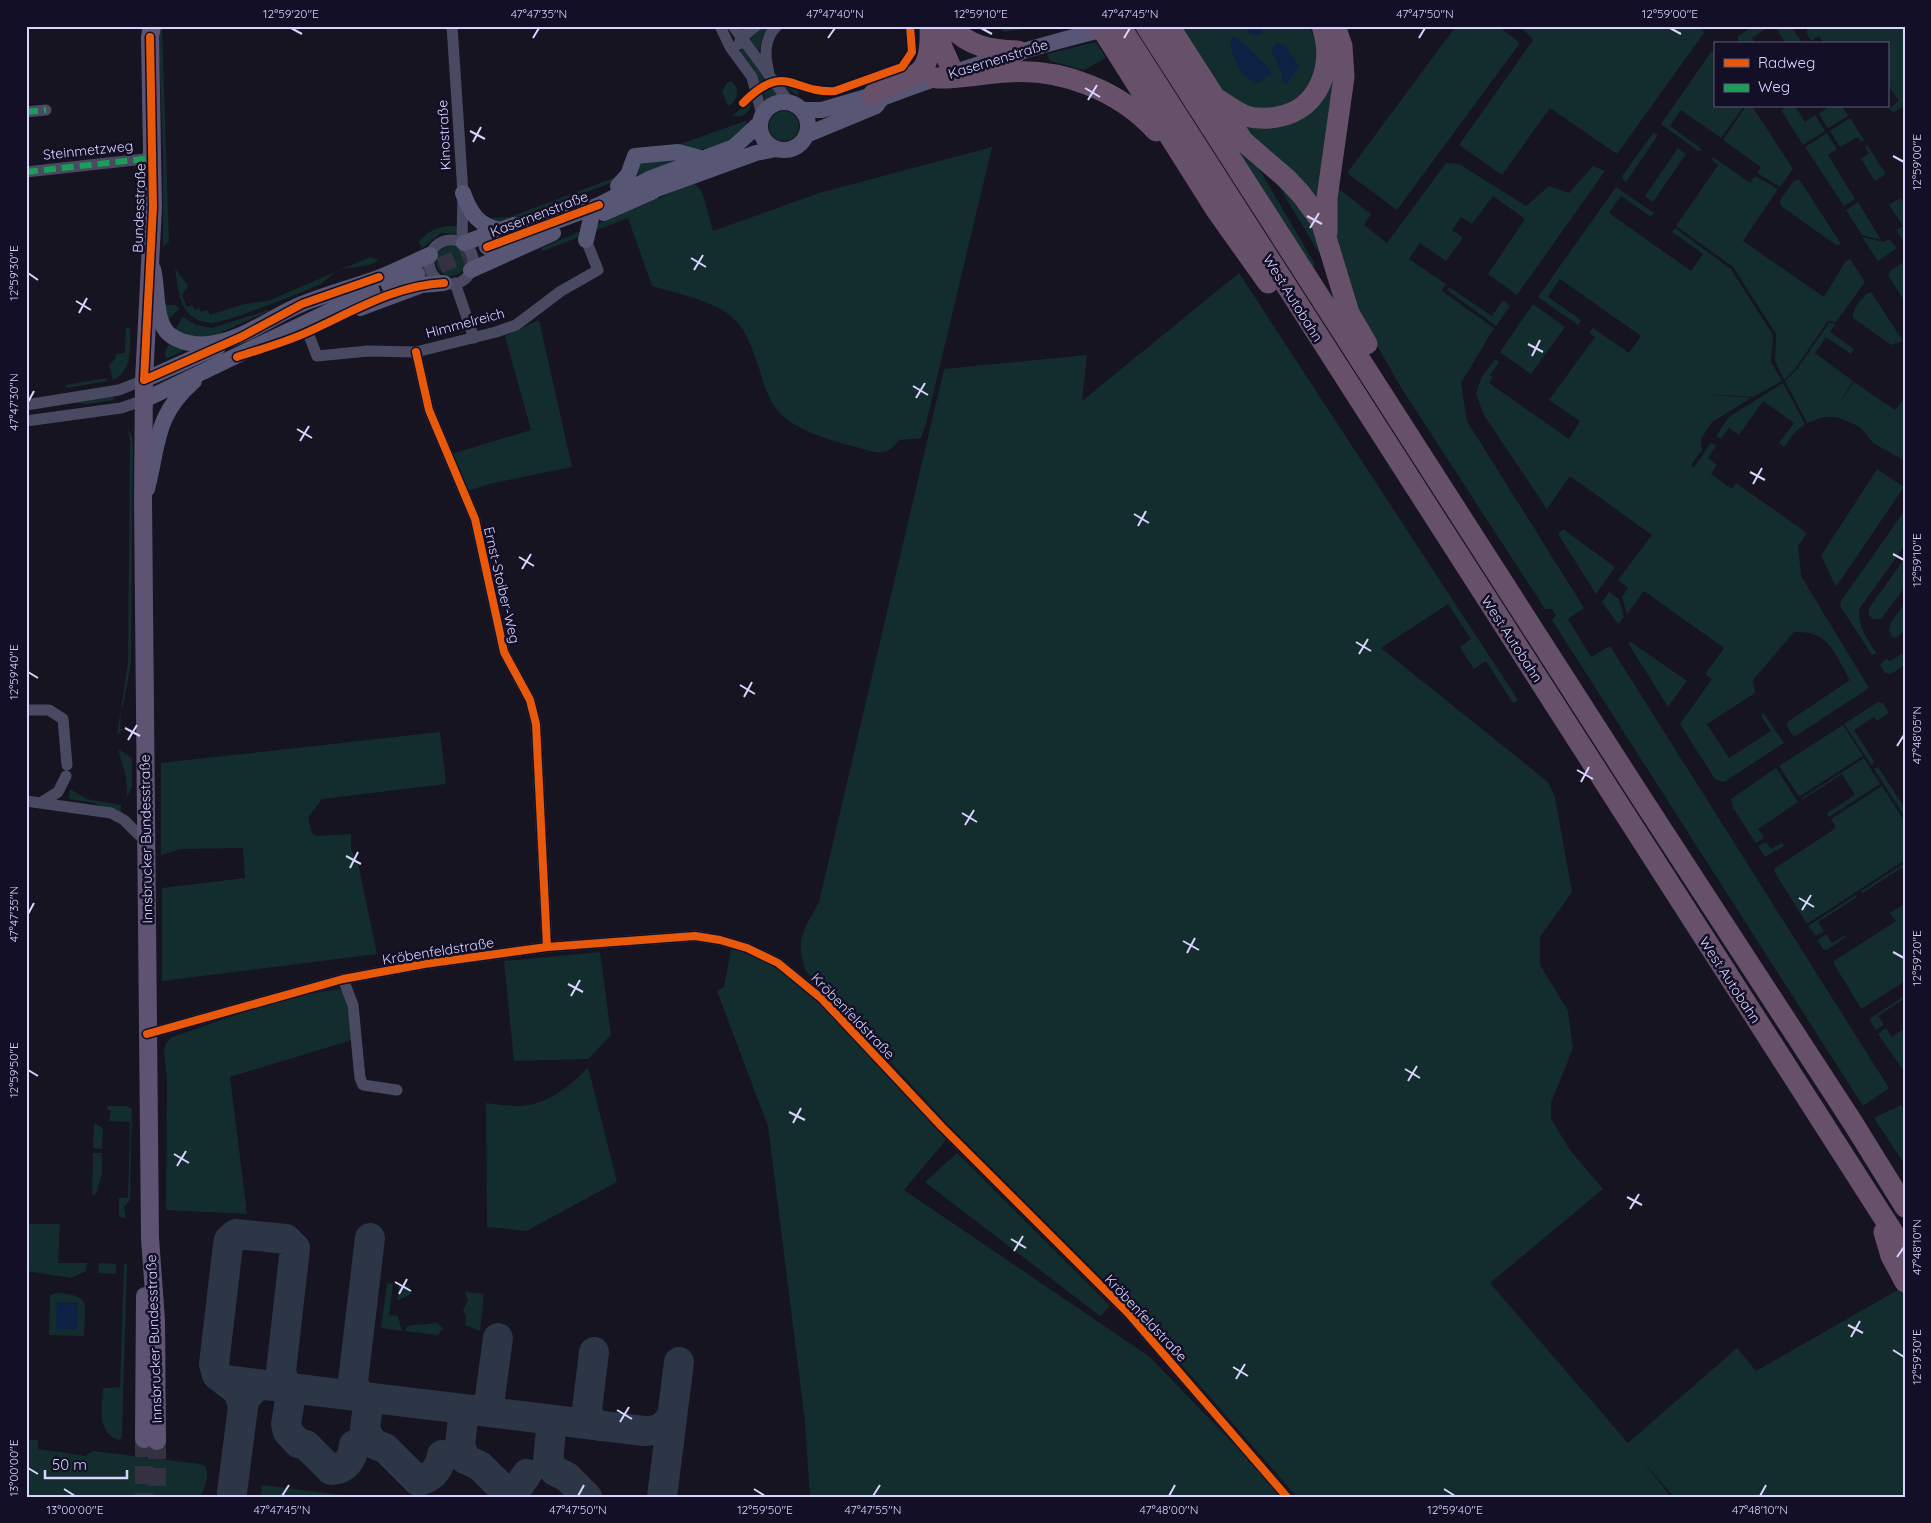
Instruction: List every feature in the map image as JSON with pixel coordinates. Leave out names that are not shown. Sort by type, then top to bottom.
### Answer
[{"type":"highway","points":[[931,26],[944,75],[957,79],[1007,72],[1031,71],[1063,76],[1102,91],[1128,106],[1143,117],[1180,154]]},
{"type":"highway","points":[[878,96],[877,90],[917,75],[925,65],[930,54],[931,26]]},
{"type":"highway","points":[[950,26],[956,34],[985,49],[1018,51]]},
{"type":"highway","points":[[1169,26],[1243,141],[1301,194],[1320,221],[1328,238],[1349,313],[1369,348],[1377,383]]},
{"type":"highway","name":"West Autobahn","points":[[1147,27],[1642,799],[1853,1123],[1905,1207]]},
{"type":"highway","points":[[1113,30],[1180,154],[1216,210],[1288,311],[1305,317]]},
{"type":"highway","name":"West Autobahn","points":[[1113,30],[1305,317],[1905,1251]]},
{"type":"highway","points":[[1213,95],[1236,112],[1254,118],[1279,117],[1299,110],[1316,94],[1324,79],[1330,32]]},
{"type":"highway","points":[[1328,238],[1327,198],[1344,77],[1330,32]]},
{"type":"highway","points":[[1876,1208],[1891,1256],[1905,1282]]},
{"type":"main road","name":"Bundesstraße","points":[[144,380],[153,158],[148,29]]},
{"type":"main road","name":"Kasernenstraße","points":[[795,106],[822,110],[878,96],[1018,51],[1113,30]]},
{"type":"main road","name":"Kasernenstraße","points":[[806,135],[876,106],[878,96]]},
{"type":"main road","points":[[775,103],[795,106],[808,122],[806,135],[797,146],[783,150],[776,149],[763,139],[761,119],[775,103]]},
{"type":"main road","name":"Kasernenstraße","points":[[487,247],[595,211],[704,159],[734,147],[761,119]]},
{"type":"main road","name":"Kasernenstraße","points":[[650,186],[756,153],[776,149]]},
{"type":"main road","points":[[618,186],[628,175],[635,156],[678,152],[704,159]]},
{"type":"main road","points":[[463,243],[618,186],[650,186]]},
{"type":"main road","points":[[462,193],[468,207],[476,218],[486,226],[502,230]]},
{"type":"main road","points":[[471,270],[573,225],[595,211]]},
{"type":"main road","points":[[586,240],[595,211]]},
{"type":"main road","points":[[573,225],[586,240]]},
{"type":"main road","points":[[144,380],[241,337],[302,304],[379,277],[430,255]]},
{"type":"main road","points":[[150,262],[158,290],[160,318],[164,329],[171,336],[200,344],[241,337],[417,274]]},
{"type":"main road","points":[[237,356],[308,332],[389,296],[422,285],[449,283]]},
{"type":"main road","points":[[144,400],[372,291]]},
{"type":"main road","points":[[143,500],[159,430],[164,419],[181,393],[205,372]]},
{"type":"main road","name":"Innsbrucker Bundesstraße","points":[[144,380],[143,840],[150,1238],[156,1321],[150,1440]]},
{"type":"street","name":"Kinostraße","points":[[452,26],[462,193],[463,243]]},
{"type":"street","points":[[720,26],[730,47],[752,78],[761,119]]},
{"type":"street","points":[[733,26],[770,78],[795,106]]},
{"type":"street","points":[[740,60],[737,51],[741,38],[756,26]]},
{"type":"street","points":[[770,78],[765,57],[766,44],[777,26]]},
{"type":"street","points":[[26,112],[46,110]]},
{"type":"street","name":"Steinmetzweg","points":[[26,172],[153,158]]},
{"type":"street","points":[[449,283],[467,276],[471,270],[473,258],[463,243],[452,240],[441,242],[430,255],[431,272],[449,283],[474,338]]},
{"type":"street","name":"Himmelreich","points":[[308,332],[317,356],[368,351],[416,352],[474,338],[516,325],[561,291],[598,270],[586,240]]},
{"type":"street","name":"Ernst-Stoiber-Weg","points":[[416,352],[429,410],[475,519],[504,652],[530,700],[536,724],[547,947]]},
{"type":"street","points":[[26,404],[118,390],[144,380]]},
{"type":"street","points":[[60,400],[62,416]]},
{"type":"street","points":[[26,421],[121,408],[144,400]]},
{"type":"street","points":[[26,710],[49,710],[63,719],[66,771],[58,792],[42,802]]},
{"type":"street","points":[[26,801],[111,813],[124,820],[143,840]]},
{"type":"street","name":"Kröbenfeldstraße","points":[[147,1034],[343,979],[424,964],[547,947],[695,936],[720,940],[747,948],[765,956],[791,972],[822,999],[942,1127],[1128,1313],[1287,1497]]},
{"type":"street","points":[[343,979],[353,1005],[360,1078],[363,1085],[397,1090]]},
{"type":"green space","points":[[158,26],[162,26],[169,241],[163,247],[163,153]]},
{"type":"green space","points":[[763,26],[770,26],[763,36],[758,56],[746,40]]},
{"type":"green space","points":[[1000,26],[1041,26],[1003,32]]},
{"type":"green space","points":[[1179,26],[1308,26],[1318,49],[1317,64],[1310,89],[1272,113],[1229,101]]},
{"type":"green space","points":[[1456,26],[1498,26],[1520,43],[1397,210],[1347,173]]},
{"type":"green space","points":[[1520,26],[1700,26],[1704,33],[1617,154],[1550,108],[1502,175],[1459,145],[1533,40]]},
{"type":"green space","points":[[1754,26],[1770,26],[1752,38],[1755,42],[1738,42],[1738,36]]},
{"type":"green space","points":[[1775,26],[1791,26],[1802,42],[1785,42]]},
{"type":"green space","points":[[1809,26],[1905,26],[1905,111],[1902,107],[1893,113],[1889,108],[1899,101],[1888,85],[1888,42],[1823,42],[1819,36],[1811,41],[1806,32]]},
{"type":"green space","points":[[1096,42],[1106,58],[1084,70],[1050,61],[1047,54]]},
{"type":"green space","points":[[743,49],[766,80],[759,84],[756,73],[740,51]]},
{"type":"green space","points":[[1337,49],[1322,213],[1261,151],[1235,116],[1283,121]]},
{"type":"green space","points":[[1714,50],[1714,108],[1743,108],[1721,138],[1681,110],[1670,126],[1703,150],[1698,151],[1661,124],[1711,52]]},
{"type":"green space","points":[[731,81],[736,87],[737,94],[734,101],[728,106],[722,91],[727,83]]},
{"type":"green space","points":[[784,83],[800,87],[798,96],[780,84]]},
{"type":"green space","points":[[770,86],[778,94],[765,100],[763,90]]},
{"type":"green space","points":[[750,101],[751,107],[746,114],[741,116],[733,115]]},
{"type":"green space","points":[[1745,108],[1753,108],[1793,169],[1780,187],[1757,173],[1761,167],[1723,140]]},
{"type":"green space","points":[[1784,108],[1796,108],[1805,122],[1815,115],[1825,131],[1803,145],[1781,110]]},
{"type":"green space","points":[[1827,108],[1843,108],[1848,116],[1828,128],[1819,114]]},
{"type":"green space","points":[[784,111],[795,115],[799,126],[795,137],[784,141],[773,137],[769,126],[773,115]]},
{"type":"green space","points":[[1850,118],[1864,140],[1862,142],[1858,137],[1840,147],[1830,131]]},
{"type":"green space","points":[[745,121],[747,123],[731,140],[711,148],[689,150],[666,149]]},
{"type":"green space","points":[[1224,130],[1255,162],[1315,264],[1313,267]]},
{"type":"green space","points":[[1653,133],[1658,135],[1626,182],[1622,178],[1623,175]]},
{"type":"green space","points":[[1827,133],[1837,149],[1828,155],[1855,199],[1844,206],[1805,147]]},
{"type":"green space","points":[[1867,145],[1886,174],[1875,181],[1861,159],[1869,153],[1865,147]]},
{"type":"green space","points":[[992,147],[926,424],[921,438],[899,440],[889,450],[884,452],[874,452],[824,438],[803,429],[784,417],[771,401],[749,341],[733,318],[726,312],[706,302],[652,286],[628,218],[543,251],[541,248],[694,183],[702,192],[713,231],[819,193]]},
{"type":"green space","points":[[1678,148],[1686,154],[1653,202],[1645,196]]},
{"type":"green space","points":[[641,157],[688,159],[632,177]]},
{"type":"green space","points":[[1713,157],[1750,183],[1755,176],[1778,189],[1743,241],[1824,297],[1845,262],[1850,259],[1865,282],[1836,322],[1828,321],[1795,369],[1784,380],[1775,361],[1776,334],[1733,267],[1676,226],[1718,165],[1711,159]]},
{"type":"green space","points":[[1446,163],[1459,164],[1526,206],[1549,186],[1569,193],[1593,166],[1605,171],[1517,295],[1488,274],[1525,219],[1493,196],[1472,224],[1461,217],[1452,230],[1463,238],[1446,261],[1420,243],[1409,259],[1446,284],[1442,291],[1494,328],[1461,383],[1467,421],[1584,608],[1568,619],[1591,657],[1610,646],[1889,1088],[1863,1106],[1552,620],[1556,616],[1552,609],[1545,609],[1400,386],[1362,319],[1343,275],[1335,224],[1335,186],[1371,214],[1364,225],[1387,243]]},
{"type":"green space","points":[[624,174],[618,180],[510,222],[497,223],[489,218],[510,217]]},
{"type":"green space","points":[[1272,175],[1306,209],[1323,250],[1319,253]]},
{"type":"green space","points":[[1799,179],[1841,244],[1836,245],[1781,206],[1780,200],[1794,181]]},
{"type":"green space","points":[[1616,187],[1654,213],[1651,217],[1621,196],[1609,213],[1691,271],[1703,254],[1672,232],[1675,228],[1731,269],[1773,335],[1771,362],[1782,381],[1753,397],[1702,394],[1751,398],[1712,422],[1701,439],[1702,450],[1691,465],[1694,467],[1711,443],[1716,446],[1708,458],[1717,465],[1711,474],[1732,489],[1736,483],[1807,533],[1798,546],[1801,576],[1869,688],[1794,737],[1786,725],[1789,721],[1850,680],[1835,652],[1823,639],[1806,632],[1794,632],[1753,680],[1755,693],[1707,724],[1729,758],[1771,731],[1761,716],[1764,714],[1784,743],[1724,782],[1715,779],[1680,724],[1712,679],[1705,674],[1724,648],[1644,591],[1627,614],[1622,597],[1628,588],[1618,580],[1652,535],[1570,476],[1547,509],[1484,415],[1476,394],[1481,378],[1495,359],[1499,362],[1490,375],[1493,377],[1489,383],[1569,439],[1580,421],[1549,400],[1595,337],[1589,333],[1593,328],[1629,353],[1641,336],[1560,279],[1548,297],[1581,320],[1578,325],[1538,297]]},
{"type":"green space","points":[[1900,198],[1905,204],[1904,242],[1896,230],[1903,226],[1889,205]]},
{"type":"green space","points":[[1858,202],[1881,240],[1862,235],[1846,210]]},
{"type":"green space","points":[[447,226],[458,226],[460,234],[441,233],[422,248],[419,242],[428,233]]},
{"type":"green space","points":[[1862,237],[1884,242],[1889,239],[1897,248],[1878,261]]},
{"type":"green space","points":[[451,246],[461,251],[466,261],[461,271],[451,276],[441,271],[436,261],[441,251]]},
{"type":"green space","points":[[370,257],[379,260],[368,265],[338,271],[321,284],[247,313],[211,323],[204,322],[188,313],[180,295],[175,268],[188,286],[182,295],[187,307],[192,305],[195,310],[199,308],[201,312],[208,310],[210,315],[244,304],[268,301]]},
{"type":"green space","points":[[1905,261],[1905,302],[1888,275],[1890,271]]},
{"type":"green space","points":[[1239,273],[1518,700],[1513,703],[1486,661],[1474,669],[1460,647],[1471,639],[1448,604],[1381,648],[1548,782],[1555,797],[1572,892],[1540,937],[1540,965],[1568,1011],[1573,1048],[1551,1103],[1551,1119],[1570,1150],[1603,1189],[1490,1283],[1628,1443],[1737,1348],[1756,1371],[1901,1288],[1905,1295],[1905,1497],[1674,1497],[1643,1461],[1671,1497],[1297,1497],[1132,1308],[946,1122],[805,970],[801,942],[805,927],[819,902],[944,369],[1087,355],[1082,401]]},
{"type":"green space","points":[[1449,287],[1492,316],[1503,300],[1510,306],[1496,326],[1447,290]]},
{"type":"green space","points":[[1871,292],[1903,341],[1891,345],[1853,318],[1854,311],[1859,303]]},
{"type":"green space","points":[[1533,304],[1565,327],[1531,374],[1500,352]]},
{"type":"green space","points":[[163,305],[176,305],[179,309],[166,322]]},
{"type":"green space","points":[[268,310],[209,338],[203,339],[174,331],[183,317],[196,325],[212,328]]},
{"type":"green space","points":[[539,320],[572,467],[489,484],[468,491],[451,454],[531,430],[505,336]]},
{"type":"green space","points":[[1829,323],[1835,324],[1830,332],[1854,349],[1851,354],[1826,337],[1815,353],[1853,381],[1839,405],[1854,382],[1895,410],[1905,397],[1905,461],[1873,443],[1860,427],[1837,417],[1823,417],[1807,423],[1785,381],[1797,369]]},
{"type":"green space","points":[[126,328],[130,328],[129,358],[124,371],[113,380],[109,365],[115,359],[116,354],[125,353]]},
{"type":"green space","points":[[171,340],[189,348],[166,359],[165,352]]},
{"type":"green space","points":[[106,378],[107,381],[67,388],[66,385]]},
{"type":"green space","points":[[1783,383],[1805,424],[1795,432],[1784,447],[1779,443],[1794,423],[1763,401],[1739,435],[1729,428],[1721,439],[1716,436],[1729,417]]},
{"type":"green space","points":[[113,396],[114,400],[87,404],[73,403]]},
{"type":"green space","points":[[128,429],[132,436],[133,447],[131,662],[123,706],[121,707],[128,663],[130,441]]},
{"type":"green space","points":[[1877,469],[1904,487],[1836,587],[1821,556]]},
{"type":"green space","points":[[1905,510],[1905,545],[1860,608],[1861,626],[1877,654],[1872,655],[1840,606],[1841,601]]},
{"type":"green space","points":[[1563,529],[1615,567],[1596,594],[1558,534]]},
{"type":"green space","points":[[1905,558],[1905,587],[1881,619],[1872,619],[1869,615],[1869,608]]},
{"type":"green space","points":[[1609,592],[1619,599],[1624,617],[1618,624],[1602,602]]},
{"type":"green space","points":[[1905,603],[1905,630],[1896,638],[1891,636],[1889,630],[1891,622]]},
{"type":"green space","points":[[1631,642],[1687,681],[1668,707],[1628,643]]},
{"type":"green space","points":[[1905,652],[1905,665],[1891,674],[1885,673],[1880,665],[1886,659],[1890,661]]},
{"type":"green space","points":[[1878,702],[1883,703],[1889,713],[1877,721],[1874,717],[1854,730],[1874,761],[1872,766],[1844,724]]},
{"type":"green space","points":[[121,710],[120,729],[123,729],[117,735]]},
{"type":"green space","points":[[1843,725],[1863,756],[1800,796],[1798,795],[1779,766]]},
{"type":"green space","points":[[440,732],[446,784],[322,799],[308,818],[312,833],[317,836],[351,834],[351,850],[358,863],[377,954],[162,981],[162,888],[245,878],[243,848],[181,849],[161,855],[161,763]]},
{"type":"green space","points":[[118,749],[132,758],[132,787],[127,797],[126,777]]},
{"type":"green space","points":[[1864,758],[1880,784],[1829,817],[1827,813],[1855,795],[1842,774],[1802,800],[1802,798]]},
{"type":"green space","points":[[1878,767],[1903,805],[1905,804],[1905,817],[1874,769]]},
{"type":"green space","points":[[1776,768],[1798,802],[1758,829],[1764,838],[1756,843],[1733,808],[1731,799]]},
{"type":"green space","points":[[1882,786],[1905,822],[1905,860],[1807,924],[1774,871],[1775,868],[1836,828],[1831,819]]},
{"type":"green space","points":[[70,789],[87,799],[121,805],[121,813],[94,803],[69,799]]},
{"type":"green space","points":[[1766,842],[1771,849],[1782,843],[1784,846],[1765,857],[1758,846]]},
{"type":"green space","points":[[1905,863],[1905,873],[1901,868],[1863,893],[1861,891]]},
{"type":"green space","points":[[1856,895],[1857,897],[1818,922],[1824,931],[1816,936],[1808,926]]},
{"type":"green space","points":[[1905,904],[1905,981],[1863,1008],[1860,1007],[1834,961],[1896,921],[1890,913]]},
{"type":"green space","points":[[1826,934],[1832,943],[1845,935],[1846,937],[1827,950],[1823,949],[1817,940]]},
{"type":"green space","points":[[731,949],[772,965],[827,1009],[946,1140],[904,1190],[1150,1357],[1250,1461],[1280,1497],[810,1497],[805,1422],[768,1126],[717,991],[724,987]]},
{"type":"green space","points":[[600,952],[611,1035],[588,1059],[514,1061],[504,961]]},
{"type":"green space","points":[[340,989],[346,996],[352,1040],[230,1077],[247,1214],[166,1210],[167,1078],[164,1052],[166,1043],[172,1037],[255,1009],[297,997]]},
{"type":"green space","points":[[1903,997],[1904,999],[1878,1016],[1884,1025],[1876,1030],[1870,1021],[1871,1018]]},
{"type":"green space","points":[[1886,1028],[1892,1037],[1905,1028],[1905,1073],[1878,1034]]},
{"type":"green space","points":[[588,1067],[617,1182],[526,1231],[487,1227],[486,1103],[517,1106],[537,1103],[565,1088]]},
{"type":"green space","points":[[1901,1105],[1905,1110],[1905,1165],[1874,1118]]},
{"type":"green space","points":[[107,1106],[126,1106],[132,1109],[130,1200],[124,1207],[126,1218],[119,1217],[119,1198],[128,1198],[130,1122],[109,1121],[111,1111],[108,1110]]},
{"type":"green space","points":[[94,1123],[103,1128],[102,1149],[93,1148]]},
{"type":"green space","points":[[93,1153],[102,1153],[102,1174],[96,1194],[92,1195]]},
{"type":"green space","points":[[957,1153],[1110,1306],[1100,1316],[925,1182]]},
{"type":"green space","points":[[26,1224],[60,1224],[58,1263],[87,1263],[86,1271],[71,1278],[26,1271]]},
{"type":"green space","points":[[99,1263],[116,1264],[116,1274],[98,1273]]},
{"type":"green space","points":[[127,1263],[122,1436],[120,1440],[112,1437],[104,1426],[102,1404],[103,1388],[120,1387],[124,1264]]},
{"type":"green space","points":[[387,1283],[393,1284],[389,1315],[398,1316],[402,1331],[381,1328]]},
{"type":"green space","points":[[399,1285],[409,1286],[411,1294],[397,1301]]},
{"type":"green space","points":[[465,1292],[484,1294],[480,1331],[465,1325],[466,1317],[463,1310],[468,1300]]},
{"type":"green space","points":[[54,1293],[76,1296],[85,1304],[84,1336],[49,1335],[50,1295],[54,1295]]},
{"type":"green space","points":[[436,1322],[443,1328],[438,1335],[405,1331],[406,1327]]},
{"type":"green space","points":[[26,1440],[38,1440],[38,1449],[85,1456],[93,1451],[200,1464],[205,1466],[206,1482],[200,1497],[26,1497]]},
{"type":"green space","points":[[262,1485],[357,1497],[261,1497]]},
{"type":"water","points":[[1246,26],[1262,26],[1262,32],[1259,35],[1249,34],[1249,29]]},
{"type":"water","points":[[1233,37],[1246,46],[1270,69],[1271,76],[1267,76],[1259,83],[1243,73],[1236,62],[1230,44]]},
{"type":"water","points":[[1277,43],[1284,45],[1299,66],[1287,84],[1282,81],[1282,73],[1271,51]]},
{"type":"water","points":[[57,1302],[78,1303],[77,1330],[56,1329]]},
{"type":"taxiway","points":[[243,1407],[239,1392],[217,1375],[214,1364],[228,1245],[229,1240],[236,1234],[286,1239],[295,1248],[281,1371],[284,1382],[293,1389]]},
{"type":"taxiway","points":[[366,1398],[356,1391],[353,1381],[370,1238]]},
{"type":"taxiway","points":[[474,1411],[486,1406],[490,1397],[498,1338]]},
{"type":"taxiway","points":[[594,1352],[587,1409],[590,1420],[599,1426]]},
{"type":"taxiway","points":[[662,1497],[679,1362]]},
{"type":"taxiway","points":[[225,1380],[644,1431],[661,1428],[672,1415]]},
{"type":"taxiway","points":[[292,1388],[286,1424],[288,1432],[298,1443],[306,1445],[331,1470],[336,1470],[347,1463],[352,1455],[354,1445]]},
{"type":"taxiway","points":[[232,1493],[243,1407],[245,1398],[252,1391]]},
{"type":"taxiway","points":[[369,1398],[365,1428],[369,1438],[376,1445],[385,1448],[418,1481],[428,1478],[434,1472],[439,1465],[442,1455]]},
{"type":"taxiway","points":[[464,1410],[460,1445],[465,1459],[480,1466],[505,1491],[518,1487],[527,1474]]},
{"type":"taxiway","points":[[552,1420],[548,1462],[555,1471],[567,1477],[587,1497]]},
{"type":"tunnel","points":[[417,274],[487,247]]},
{"type":"tunnel","points":[[144,1439],[144,1497]]},
{"type":"tunnel","points":[[157,1441],[157,1497]]},
{"type":"marked path","points":[[26,112],[46,110]]},
{"type":"marked path","points":[[26,172],[153,158]]},
{"type":"cycle path","points":[[743,103],[769,83],[789,82],[820,91],[835,91],[902,67],[912,52],[910,26]]},
{"type":"cycle path","points":[[150,37],[153,207],[144,380],[241,337],[302,304],[379,277]]},
{"type":"cycle path","points":[[487,247],[599,205]]},
{"type":"cycle path","points":[[237,357],[301,335],[392,294],[426,285],[444,283]]},
{"type":"cycle path","points":[[416,352],[429,410],[475,519],[504,652],[530,700],[536,724],[547,947]]},
{"type":"cycle path","points":[[147,1034],[343,979],[424,964],[547,947],[695,936],[720,940],[747,948],[778,963],[822,999],[942,1127],[1128,1313],[1287,1497]]}]
